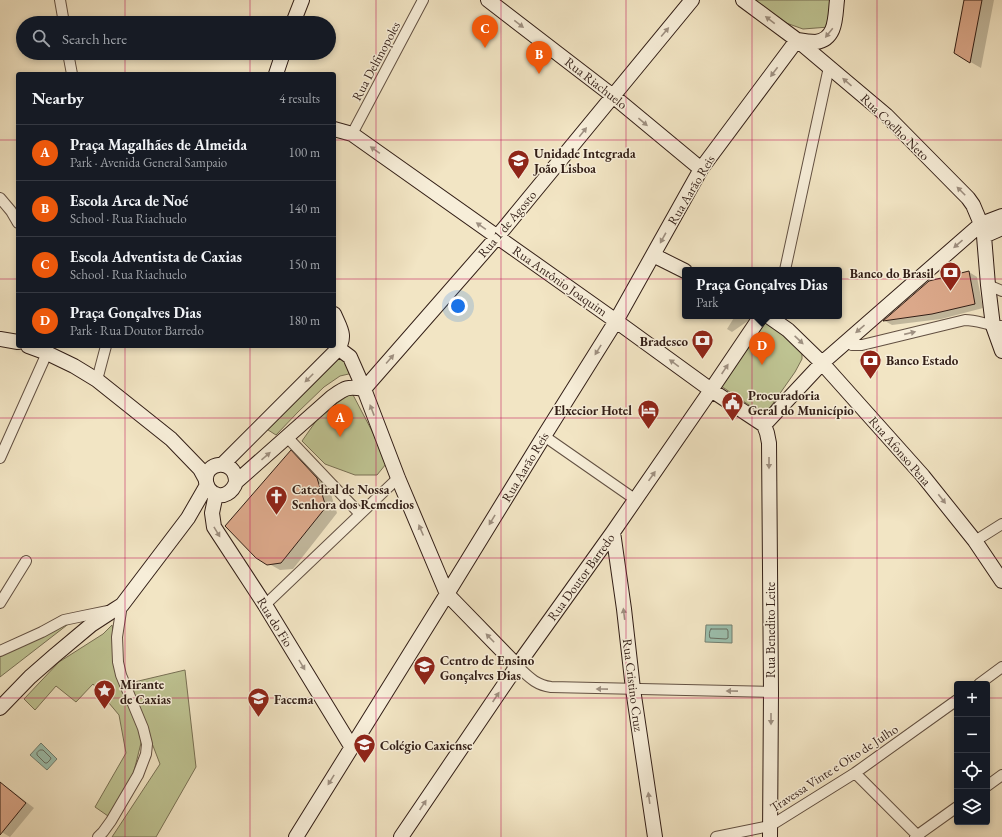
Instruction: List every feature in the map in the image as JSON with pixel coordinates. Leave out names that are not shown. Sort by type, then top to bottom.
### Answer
[{"type":"main road","points":[[296,16],[302,0]]},
{"type":"main road","name":"Rua Riachuelo","points":[[488,0],[612,96],[701,169]]},
{"type":"main road","name":"Rua 1 de Agosto","points":[[364,389],[497,237],[692,0]]},
{"type":"main road","name":"Rua Coelho Neto","points":[[743,0],[797,40],[886,115],[968,198],[973,205],[982,230],[988,285],[998,326],[1002,351]]},
{"type":"main road","points":[[797,40],[815,42],[824,40],[830,34],[834,26],[837,0]]},
{"type":"main road","name":"Rua Aarão Reis","points":[[296,837],[351,746],[616,321],[701,169],[797,40]]},
{"type":"main road","points":[[277,72],[281,60]]},
{"type":"main road","name":"Rua Antônio Joaquim","points":[[336,129],[352,134],[711,390],[764,425]]},
{"type":"main road","points":[[764,425],[822,363],[846,341],[982,230],[1002,216]]},
{"type":"main road","points":[[982,230],[1002,228]]},
{"type":"main road","points":[[653,254],[682,269]]},
{"type":"main road","points":[[210,488],[206,475],[209,470],[213,466],[220,464],[341,345],[343,336],[336,319]]},
{"type":"main road","name":"Rua Doutor Barredo","points":[[407,834],[517,666],[636,500],[711,390],[767,319]]},
{"type":"main road","name":"Rua Afonso Pena","points":[[772,319],[797,338],[822,363],[923,476],[975,541],[1002,581]]},
{"type":"main road","points":[[0,339],[16,342]]},
{"type":"main road","points":[[33,348],[74,366],[97,380],[171,439],[198,456],[228,466],[235,472],[236,482]]},
{"type":"main road","points":[[337,350],[342,351],[350,357],[364,389],[398,478],[447,594],[517,666]]},
{"type":"main road","points":[[171,439],[200,469],[210,488],[224,495],[232,490],[236,482],[322,405],[343,389],[353,387],[364,389]]},
{"type":"main road","name":"Rua Benedito Leite","points":[[764,425],[769,443],[771,692],[770,831]]},
{"type":"main road","points":[[0,712],[5,704],[30,677],[86,629],[118,607],[210,488]]},
{"type":"main road","name":"Rua do Fio","points":[[210,488],[214,527],[265,605],[351,746]]},
{"type":"main road","name":"Rua Cristino Cruz","points":[[613,532],[633,689],[655,837]]},
{"type":"street","points":[[60,0],[63,16]]},
{"type":"street","name":"Rua Delfinopoles","points":[[352,134],[422,0]]},
{"type":"street","points":[[69,60],[72,72]]},
{"type":"street","points":[[786,267],[829,66]]},
{"type":"street","points":[[0,198],[16,221]]},
{"type":"street","points":[[988,285],[1002,291]]},
{"type":"street","points":[[846,341],[852,345],[862,344],[965,320],[974,320],[998,326]]},
{"type":"street","points":[[97,380],[105,348]]},
{"type":"street","points":[[0,458],[47,353]]},
{"type":"street","points":[[544,436],[636,500]]},
{"type":"street","points":[[287,437],[360,514]]},
{"type":"street","points":[[265,605],[398,478]]},
{"type":"street","points":[[975,541],[1002,524]]},
{"type":"street","points":[[0,603],[26,561]]},
{"type":"street","points":[[0,652],[64,620],[118,607],[118,662],[121,675],[143,728],[146,754],[138,775],[111,821],[98,837]]},
{"type":"street","points":[[517,666],[536,683],[544,686],[559,688],[771,692]]},
{"type":"street","points":[[983,681],[1002,667]]},
{"type":"street","name":"Travessa Vinte e Oito de Julho","points":[[716,837],[770,831],[855,773],[954,702]]},
{"type":"street","points":[[855,773],[917,836],[954,809]]},
{"type":"street","points":[[990,784],[1002,775]]},
{"type":"shaded area","points":[[749,0],[834,0],[829,27],[803,29],[772,18]]},
{"type":"shaded area","points":[[769,321],[802,352],[802,359],[795,372],[769,409],[762,410],[752,407],[718,384],[755,325]]},
{"type":"shaded area","points":[[339,353],[353,373],[340,376],[324,387],[276,435],[265,428]]},
{"type":"shaded area","points":[[352,393],[373,433],[386,464],[377,475],[355,475],[325,464],[302,441],[321,414]]},
{"type":"shaded area","points":[[71,622],[0,677],[0,654]]},
{"type":"shaded area","points":[[112,625],[125,688],[142,739],[133,775],[108,816],[95,807],[126,753],[119,715],[93,684],[76,702],[56,686],[35,710],[24,699],[59,662],[103,634]]},
{"type":"shaded area","points":[[185,670],[196,767],[156,837],[112,837],[160,764],[130,683]]},
{"type":"water","points":[[706,625],[732,625],[732,643],[705,642]]},
{"type":"water","points":[[41,743],[57,759],[47,770],[30,755]]},
{"type":"building","points":[[964,0],[982,0],[970,63],[954,53]]},
{"type":"building","name":"Banco do Brasil","points":[[969,271],[975,304],[932,314],[883,321],[929,281]]},
{"type":"building","name":"Catedral de Nossa Senhora dos Remedios","points":[[291,450],[317,478],[326,507],[281,563],[267,565],[256,558],[225,526]]},
{"type":"building","points":[[0,782],[26,803],[0,835]]},
{"type":"place","name":"Escola Adventista de Caxias","points":[[485,48]]},
{"type":"place","name":"Escola Arca de Noé","points":[[539,74]]},
{"type":"place","name":"Unidade Integrada João Lisboa","points":[[518,180]]},
{"type":"place","name":"Banco do Brasil","points":[[950,292]]},
{"type":"place","name":"Bradesco","points":[[703,360]]},
{"type":"place","name":"Praça Gonçalves Dias","points":[[762,365]]},
{"type":"place","name":"Banco Estado","points":[[870,380]]},
{"type":"place","name":"Procuradoria Geral do Município","points":[[732,422]]},
{"type":"place","name":"Elxecior Hotel","points":[[648,430]]},
{"type":"place","name":"Praça Magalhães de Almeida","points":[[340,437]]},
{"type":"place","name":"Catedral de Nossa Senhora dos Remedios","points":[[276,516]]},
{"type":"place","name":"Centro de Ensino Gonçalves Dias","points":[[425,686]]},
{"type":"place","name":"Mirante de Caxias","points":[[104,710]]},
{"type":"place","name":"Facema","points":[[258,718]]},
{"type":"place","name":"Colégio Caxiense","points":[[364,764]]}]
